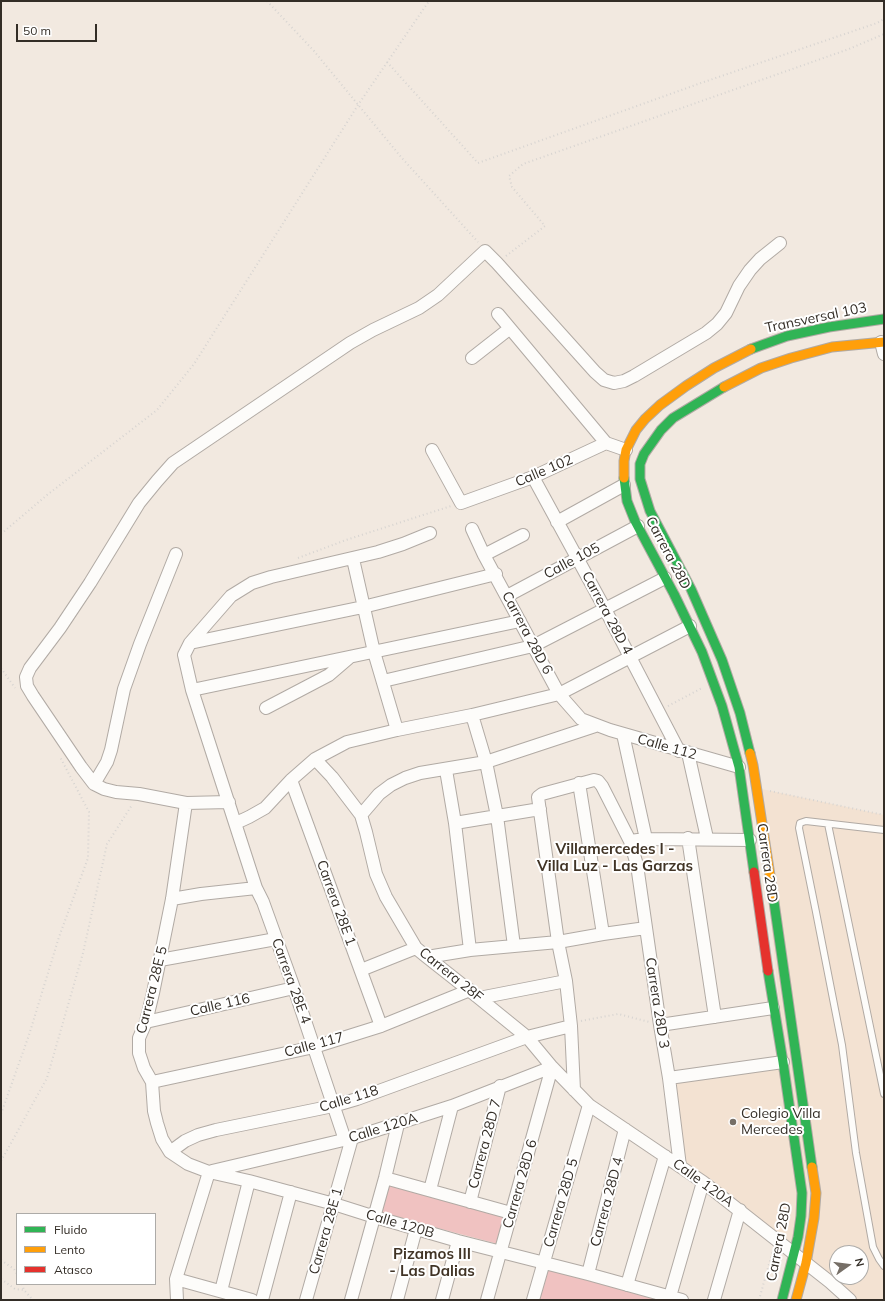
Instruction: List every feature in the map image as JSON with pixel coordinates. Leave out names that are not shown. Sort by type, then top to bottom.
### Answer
[{"type":"street","points":[[229,802],[186,803],[139,794],[116,792],[104,789],[94,784],[27,686],[26,677],[30,668],[60,628],[90,583],[139,503],[173,463],[350,343],[419,308],[438,295],[485,251],[595,372],[604,380],[614,382],[624,381],[634,376],[706,333],[717,324],[726,313],[750,270],[760,259],[780,243]]},
{"type":"street","points":[[498,314],[606,443],[626,450]]},
{"type":"street","name":"Transversal 103","points":[[626,450],[636,430],[660,405],[714,368],[753,348],[787,336],[829,327],[884,319]]},
{"type":"street","points":[[472,358],[509,329]]},
{"type":"street","points":[[883,342],[884,354]]},
{"type":"street","name":"Carrera 28D","points":[[796,1300],[806,1263],[814,1218],[816,1193],[757,788],[747,738],[722,660],[691,589],[657,527],[644,495],[640,479],[640,464],[644,454],[661,430],[673,418],[725,387],[761,368],[832,347],[883,342]]},
{"type":"street","name":"Calle 102","points":[[461,503],[533,477],[606,443]]},
{"type":"street","points":[[432,450],[461,503]]},
{"type":"street","name":"Carrera 28D","points":[[626,450],[623,472],[627,501],[638,526],[690,626],[713,682],[739,767],[773,1008],[783,1062],[802,1193],[801,1216],[782,1300]]},
{"type":"street","name":"Carrera 28D 4","points":[[533,477],[578,558],[658,711],[684,752],[707,838]]},
{"type":"street","points":[[557,522],[624,485]]},
{"type":"street","name":"Calle 105","points":[[507,596],[638,526]]},
{"type":"street","name":"Carrera 28D 6","points":[[472,529],[484,555],[496,574],[559,694],[581,718],[595,726]]},
{"type":"street","points":[[190,643],[231,596],[252,583],[271,577],[353,559],[403,544],[430,533]]},
{"type":"street","points":[[484,555],[523,535]]},
{"type":"street","points":[[94,784],[107,762],[124,689],[140,644],[176,554]]},
{"type":"street","points":[[353,559],[374,652],[397,730]]},
{"type":"street","points":[[190,643],[363,606],[496,574]]},
{"type":"street","points":[[383,681],[533,646],[665,578]]},
{"type":"street","points":[[192,690],[520,621]]},
{"type":"street","points":[[236,823],[265,808],[291,780],[315,759],[347,742],[472,715],[559,694],[631,658],[690,626]]},
{"type":"street","name":"Carrera 28E 4","points":[[190,643],[184,655],[192,690],[256,888],[263,902],[294,988],[333,1106],[349,1139]]},
{"type":"street","points":[[266,708],[329,675],[350,657]]},
{"type":"street","points":[[472,715],[486,762],[497,816],[514,946]]},
{"type":"street","points":[[361,815],[379,794],[404,778],[486,762],[595,726]]},
{"type":"street","name":"Calle 112","points":[[595,726],[739,767]]},
{"type":"street","points":[[623,734],[646,838]]},
{"type":"street","name":"Carrera 28F","points":[[315,759],[361,815],[376,874],[386,897],[416,948],[527,1037],[552,1067],[589,1106]]},
{"type":"street","points":[[446,770],[470,950]]},
{"type":"street","name":"Carrera 28E 1","points":[[291,780],[381,1026]]},
{"type":"street","points":[[574,1090],[571,1026],[566,981],[558,942],[538,797],[540,795],[579,783],[594,780],[598,781],[602,786],[630,841],[646,838],[750,840]]},
{"type":"street","points":[[579,783],[603,934]]},
{"type":"street","name":"Carrera 28E 5","points":[[186,803],[172,899],[146,1022],[139,1038],[139,1053],[144,1068],[152,1082],[156,1123],[162,1139],[170,1152],[188,1164]]},
{"type":"street","points":[[454,823],[540,809]]},
{"type":"street","points":[[688,838],[715,1017]]},
{"type":"street","name":"Carrera 28D 3","points":[[630,841],[637,866],[669,1078],[680,1166]]},
{"type":"street","points":[[172,899],[256,888]]},
{"type":"street","points":[[427,958],[470,950],[558,942],[646,928]]},
{"type":"street","points":[[160,960],[276,938]]},
{"type":"street","points":[[361,970],[416,948]]},
{"type":"street","name":"Calle 117","points":[[152,1082],[314,1046],[381,1026],[474,994],[566,981]]},
{"type":"street","name":"Calle 116","points":[[146,1022],[294,988]]},
{"type":"street","points":[[660,1025],[773,1008]]},
{"type":"street","name":"Calle 118","points":[[170,1152],[185,1141],[198,1135],[333,1106],[357,1099],[527,1037],[571,1026]]},
{"type":"street","points":[[669,1078],[783,1062]]},
{"type":"street","name":"Carrera 28D 6","points":[[487,1300],[552,1067]]},
{"type":"street","name":"Calle 120A","points":[[209,1172],[349,1139],[398,1124],[452,1106],[552,1067]]},
{"type":"street","name":"Carrera 28D 7","points":[[470,1202],[500,1086]]},
{"type":"street","points":[[430,1190],[452,1106]]},
{"type":"street","name":"Calle 120A","points":[[589,1106],[703,1182],[793,1252],[850,1300]]},
{"type":"street","name":"Carrera 28D 5","points":[[533,1300],[589,1106]]},
{"type":"street","points":[[351,1300],[385,1178],[398,1124]]},
{"type":"street","name":"Carrera 28D 4","points":[[588,1274],[625,1129]]},
{"type":"street","name":"Carrera 28E 1","points":[[306,1300],[334,1204],[349,1139]]},
{"type":"street","points":[[627,1285],[665,1156]]},
{"type":"street","name":"Calle 120B","points":[[188,1164],[209,1172],[291,1192],[458,1241],[588,1274],[674,1299]]},
{"type":"street","points":[[209,1172],[176,1290],[221,1292],[252,1300]]},
{"type":"street","points":[[385,1178],[511,1213]]},
{"type":"street","points":[[221,1292],[249,1181]]},
{"type":"street","points":[[674,1299],[703,1182]]},
{"type":"street","points":[[262,1300],[291,1192]]},
{"type":"street","points":[[714,1300],[740,1210]]},
{"type":"street","points":[[396,1300],[416,1229]]},
{"type":"street","points":[[442,1300],[458,1241]]},
{"type":"lane","points":[[884,830],[806,821],[800,823],[799,828],[842,1045],[856,1154],[873,1247],[884,1266]]},
{"type":"lane","points":[[828,824],[884,1094]]},
{"type":"path","points":[[267,1],[314,51],[401,157],[485,251]]},
{"type":"path","points":[[1,534],[47,495],[157,410],[166,399],[194,364],[358,105],[429,1]]},
{"type":"path","points":[[387,62],[478,163],[687,88],[870,26],[884,19]]},
{"type":"path","points":[[497,263],[545,226],[512,186],[509,176],[523,164],[849,49],[884,34]]},
{"type":"path","points":[[295,560],[346,540],[461,503]]},
{"type":"path","points":[[1,668],[18,693]]},
{"type":"path","points":[[658,711],[713,682]]},
{"type":"path","points":[[1,1114],[30,1035],[59,937],[88,858],[89,812],[60,757]]},
{"type":"path","points":[[757,788],[884,815]]},
{"type":"path","points":[[1,1161],[47,1078],[83,953],[107,844],[139,794]]},
{"type":"path","points":[[571,1026],[581,1021],[618,1014],[660,1025]]},
{"type":"path","points":[[760,1300],[776,1239]]},
{"type":"path","points":[[1,1260],[14,1269],[16,1272]]},
{"type":"path","points":[[1,1279],[15,1289],[24,1290]]},
{"type":"path","points":[[22,1285],[24,1290],[33,1300]]},
{"type":"shaded area","points":[[757,788],[884,815],[884,1300],[850,1300],[832,1285],[869,1285],[869,1245],[829,1245],[829,1282],[806,1263]]},
{"type":"shaded area","name":"Colegio Villa Mercedes","points":[[783,1062],[801,1182],[793,1252],[680,1166],[669,1078]]},
{"type":"shaded area","points":[[389,1181],[512,1216],[498,1244],[381,1213]]},
{"type":"shaded area","points":[[544,1268],[659,1300],[538,1300]]},
{"type":"traffic: fast","points":[[751,349],[787,336],[829,327],[884,319]]},
{"type":"traffic: fast","points":[[724,387],[673,418],[661,430],[644,454],[640,464],[640,479],[650,511],[691,589],[722,660],[740,713],[750,753]]},
{"type":"traffic: fast","points":[[624,478],[627,501],[635,521],[674,594],[702,652],[722,706],[739,767],[754,872]]},
{"type":"traffic: fast","points":[[773,895],[812,1167]]},
{"type":"traffic: fast","points":[[768,971],[802,1193],[798,1237],[782,1300]]},
{"type":"traffic: slow","points":[[724,387],[761,368],[791,358],[832,347],[884,342]]},
{"type":"traffic: slow","points":[[624,478],[624,461],[626,450],[636,430],[645,419],[660,405],[686,386],[714,368],[751,349]]},
{"type":"traffic: slow","points":[[750,753],[773,895]]},
{"type":"traffic: slow","points":[[796,1300],[806,1263],[814,1218],[816,1193],[812,1167]]},
{"type":"traffic: jam","points":[[754,872],[768,971]]},
{"type":"place","name":"Colegio Villa Mercedes","points":[[733,1122]]},
{"type":"district","name":"Villamercedes I - Villa Luz - Las Garzas","points":[[615,858]]},
{"type":"district","name":"Pizamos III - Las Dalias","points":[[432,1262]]}]
